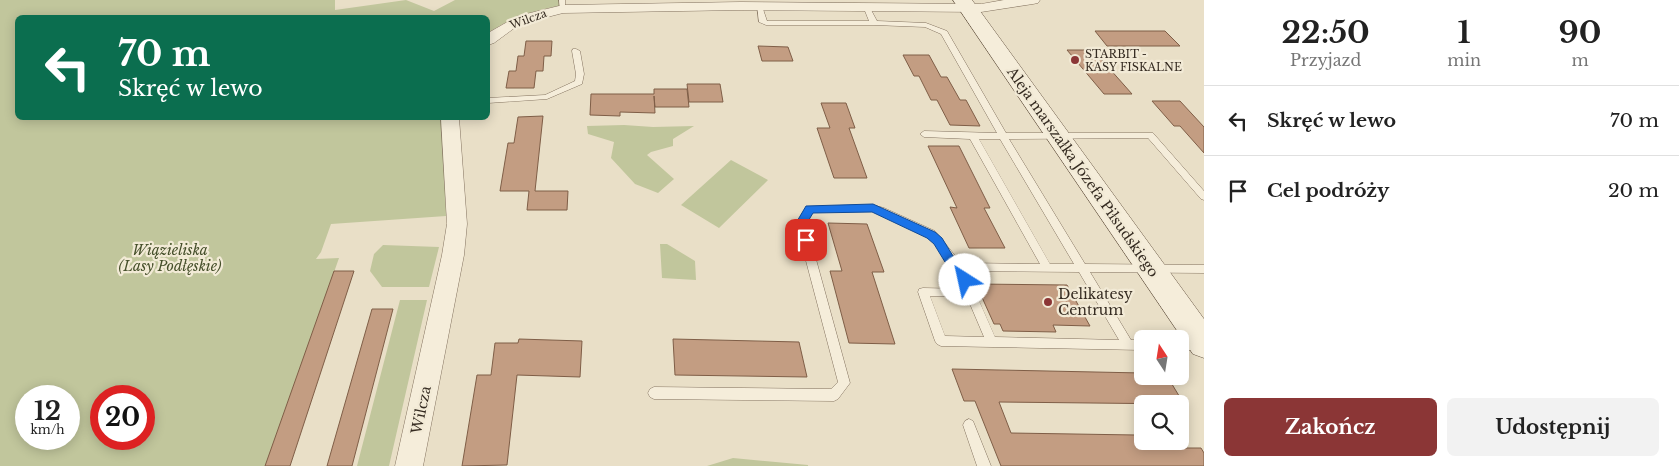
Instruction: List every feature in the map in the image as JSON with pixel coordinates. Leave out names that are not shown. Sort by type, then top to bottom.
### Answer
[{"type":"street","name":"Wilcza","points":[[490,39],[523,18],[562,4],[692,3],[759,6],[792,3],[866,6],[899,3],[999,6],[1033,0]]},
{"type":"street","name":"Aleja marszałka Józefa Piłsudskiego","points":[[965,4],[1204,345]]},
{"type":"street","name":"Wilcza","points":[[409,466],[454,248],[457,224],[450,120]]},
{"type":"lane","points":[[759,6],[766,23],[926,25],[944,33],[1003,136],[1128,345]]},
{"type":"lane","points":[[866,6],[874,24]]},
{"type":"lane","points":[[490,101],[547,97],[579,82],[580,74],[576,51]]},
{"type":"lane","points":[[924,134],[973,136],[1150,135],[1204,197]]},
{"type":"lane","points":[[973,136],[1047,267]]},
{"type":"lane","points":[[654,393],[834,395],[844,383],[801,223],[810,209],[873,208],[881,210],[931,235],[938,241],[949,259],[959,267],[991,342]]},
{"type":"lane","points":[[959,267],[1204,269]]},
{"type":"lane","points":[[970,293],[923,292],[941,341],[1134,345]]},
{"type":"lane","points":[[1189,345],[1204,345]]},
{"type":"lane","points":[[969,425],[984,466]]},
{"type":"green space","name":"Wiązieliska (Lasy Podłęskie)","points":[[0,0],[335,0],[335,10],[406,0],[434,11],[455,0],[559,0],[559,6],[522,16],[490,32],[490,15],[15,15],[15,120],[443,120],[446,216],[331,224],[321,252],[316,259],[339,258],[266,466],[0,466]]},
{"type":"green space","points":[[624,125],[653,127],[694,126],[673,139],[673,146],[651,152],[647,155],[674,179],[658,193],[635,184],[611,158],[614,142],[588,134],[587,126]]},
{"type":"green space","points":[[731,160],[768,180],[719,228],[681,205]]},
{"type":"green space","points":[[660,244],[667,244],[695,261],[696,280],[662,278]]},
{"type":"green space","points":[[383,245],[439,247],[429,287],[382,287],[370,271],[374,254]]},
{"type":"green space","points":[[400,300],[427,300],[389,466],[357,466]]},
{"type":"green space","points":[[733,458],[808,465],[808,466],[707,466]]},
{"type":"building","points":[[1095,31],[1165,31],[1180,46],[1107,46]]},
{"type":"building","points":[[526,41],[552,41],[551,56],[544,56],[543,71],[536,71],[534,88],[506,88],[509,71],[516,71],[518,56],[524,56]]},
{"type":"building","points":[[758,46],[788,47],[793,61],[762,61]]},
{"type":"building","points":[[1067,50],[1093,50],[1132,94],[1104,94]]},
{"type":"building","points":[[903,55],[929,55],[941,77],[947,77],[960,100],[966,100],[980,126],[950,125],[937,100],[931,100],[919,76],[914,76]]},
{"type":"building","points":[[687,84],[720,84],[723,102],[689,102]]},
{"type":"building","points":[[654,89],[687,89],[689,107],[655,107],[654,96],[655,113],[620,112],[620,116],[590,115],[591,94],[654,94]]},
{"type":"building","points":[[1152,101],[1180,101],[1204,127],[1204,153],[1180,126],[1174,126]]},
{"type":"building","points":[[821,103],[846,103],[855,128],[849,128],[867,178],[834,178],[817,128],[830,128]]},
{"type":"building","points":[[543,116],[535,191],[568,191],[567,210],[527,210],[529,191],[500,191],[508,143],[514,143],[518,117]]},
{"type":"building","points":[[928,146],[959,146],[990,208],[984,208],[1005,248],[969,248],[950,207],[957,208]]},
{"type":"building","points":[[828,223],[867,224],[884,272],[872,272],[895,344],[849,343],[830,271],[842,271]]},
{"type":"building","points":[[334,271],[354,271],[290,466],[265,466]]},
{"type":"building","points":[[976,284],[1067,285],[1090,326],[1053,325],[1056,332],[1003,331],[1000,324],[994,324]]},
{"type":"building","points":[[372,309],[393,309],[352,466],[327,466]]},
{"type":"building","points":[[519,339],[582,341],[580,377],[517,375],[507,465],[462,466],[477,375],[491,375],[495,343],[518,343]]},
{"type":"building","points":[[673,339],[799,342],[807,377],[675,375]]},
{"type":"building","points":[[952,369],[1134,373],[1134,385],[1172,385],[1179,395],[1134,395],[1134,403],[999,402],[1011,433],[1134,435],[1134,450],[1189,450],[1189,448],[1201,448],[1204,453],[1204,466],[1001,466],[975,401],[964,401]]},
{"type":"place","name":"STARBIT - KASY FISKALNE","points":[[1075,60]]},
{"type":"place","name":"Delikatesy Centrum","points":[[1048,302]]},
{"type":"route","points":[[806,240],[801,223],[810,209],[873,208],[881,210],[931,235],[938,241],[949,259],[959,267],[965,280]]}]
